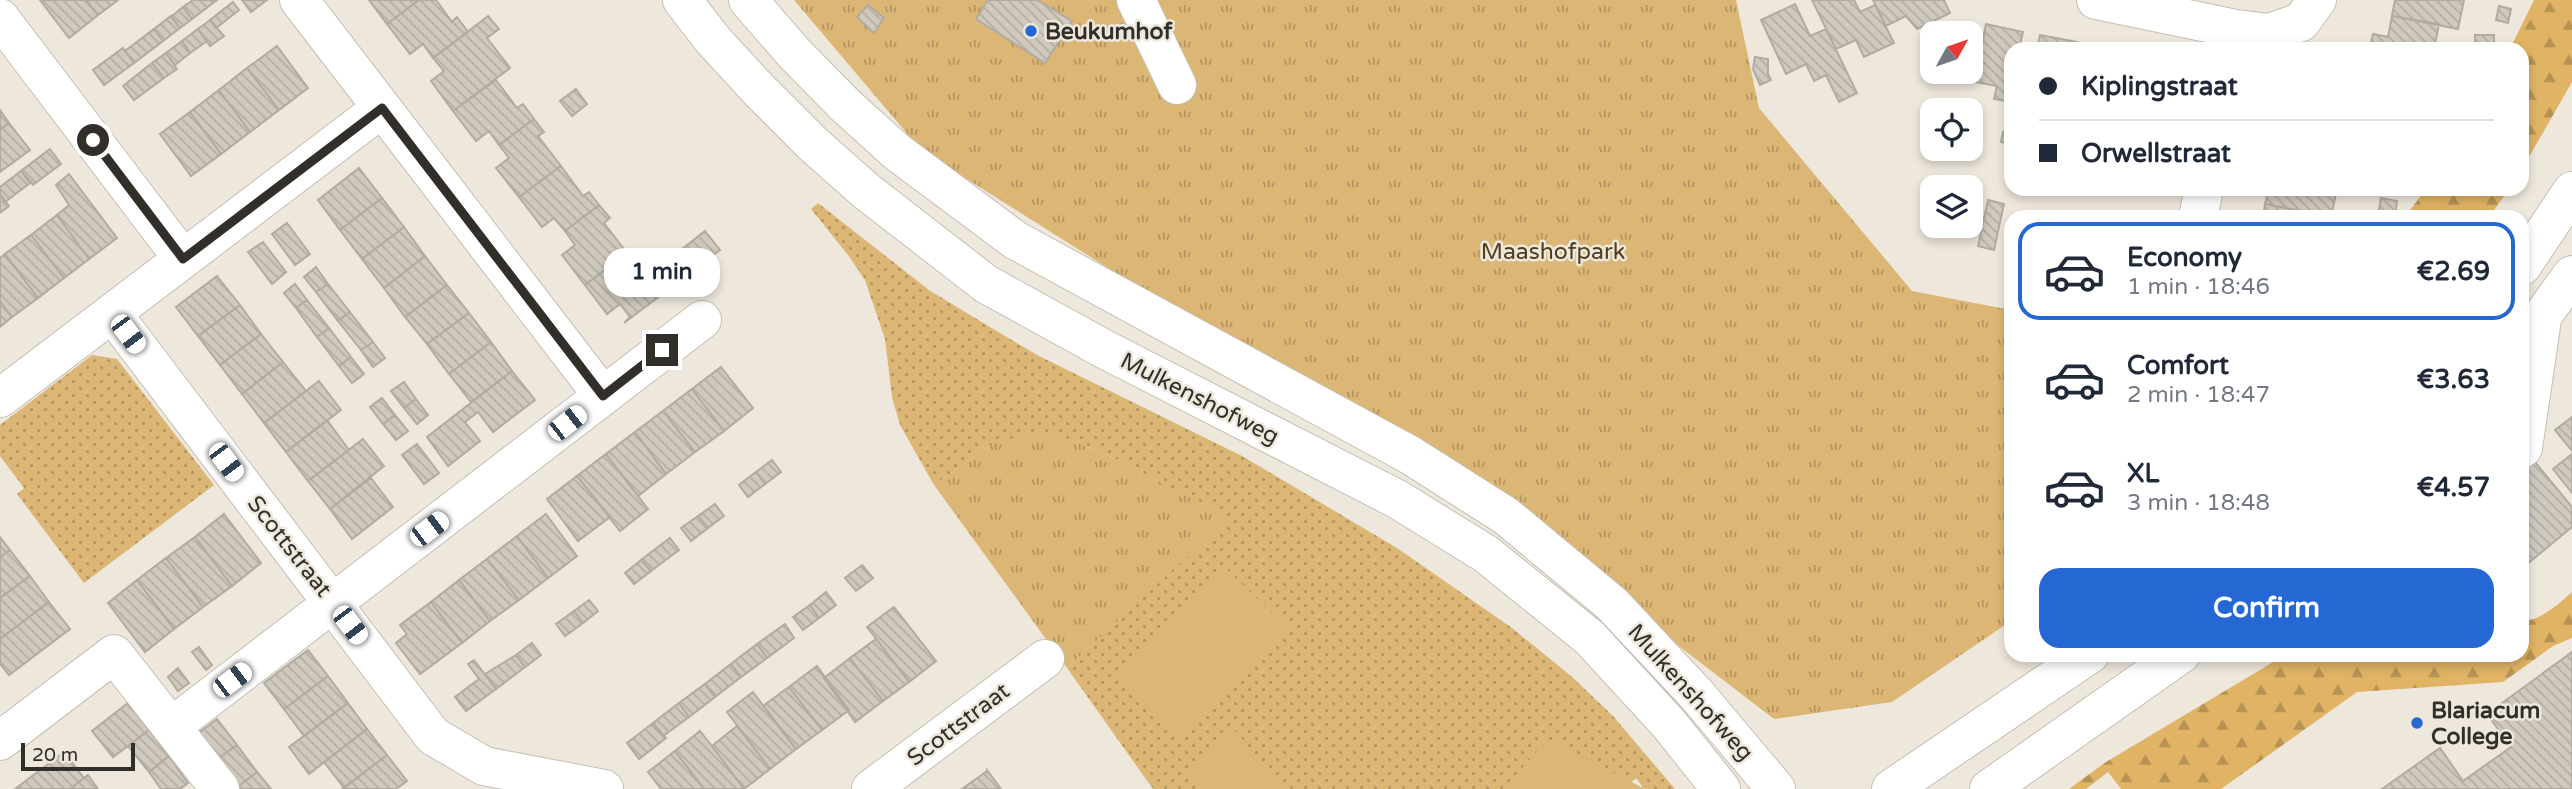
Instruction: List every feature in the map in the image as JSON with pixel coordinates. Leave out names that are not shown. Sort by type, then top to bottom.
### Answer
[{"type":"street","points":[[299,0],[603,396]]},
{"type":"street","name":"Mulkenshofweg","points":[[682,0],[713,40],[813,144],[866,191],[986,284],[1104,349],[1397,499],[1486,554],[1540,595],[1590,638],[1669,724],[1721,789]]},
{"type":"street","name":"Mulkenshofweg","points":[[748,0],[794,52],[879,137],[1015,240],[1410,455],[1507,516],[1612,604],[1697,695],[1776,789]]},
{"type":"street","points":[[1136,0],[1177,85]]},
{"type":"street","points":[[2096,0],[2234,39],[2269,33],[2301,22],[2317,0]]},
{"type":"street","points":[[0,18],[183,259]]},
{"type":"street","points":[[0,398],[382,108]]},
{"type":"street","points":[[2529,256],[2572,191]]},
{"type":"street","points":[[2529,375],[2532,331],[2572,275]]},
{"type":"street","name":"Scottstraat","points":[[112,313],[334,602],[433,736],[484,766],[604,789]]},
{"type":"street","points":[[171,727],[702,320]]},
{"type":"street","points":[[0,741],[114,654],[220,789]]},
{"type":"street","name":"Scottstraat","points":[[871,789],[1045,659]]},
{"type":"street","points":[[1891,789],[2078,662]]},
{"type":"street","points":[[1989,789],[2170,662]]},
{"type":"green space","name":"Maashofpark","points":[[794,0],[1736,0],[1759,108],[1912,291],[2004,309],[2004,626],[1892,702],[1774,719],[1547,545],[921,150]]},
{"type":"green space","points":[[2534,0],[2572,0],[2572,82],[2529,157],[2529,42],[2513,42]]},
{"type":"green space","points":[[2421,196],[2504,196],[2494,210],[2410,210]]},
{"type":"green space","points":[[818,203],[929,290],[1037,355],[1242,456],[1397,548],[1512,628],[1571,676],[1613,716],[1675,789],[1644,789],[1636,778],[1623,789],[1153,789],[1067,668],[1228,518],[1114,458],[1058,435],[991,445],[934,485],[900,425],[892,397],[885,339],[865,280],[811,209]]},
{"type":"green space","points":[[92,355],[117,359],[214,485],[84,583],[17,494],[24,488],[0,456],[0,425]]},
{"type":"green space","points":[[1026,434],[1058,435],[1114,458],[1229,518],[1067,668],[934,485],[991,445]]},
{"type":"green space","points":[[1222,565],[1289,629],[1181,742],[1115,678]]},
{"type":"green space","points":[[2572,592],[2572,638],[2553,646],[2503,682],[2357,692],[2221,789],[2121,789],[2108,772],[2086,789],[2069,789],[2106,762],[2273,662],[2529,662],[2529,620],[2555,606]]},
{"type":"green space","points":[[1235,730],[1282,789],[1198,789],[1184,771]]},
{"type":"green space","points":[[1548,739],[1643,788],[1643,789],[1503,789]]},
{"type":"building","points":[[40,0],[86,0],[98,15],[69,38]]},
{"type":"building","points":[[86,0],[118,0],[98,15]]},
{"type":"building","points":[[193,0],[217,0],[192,19],[183,7]]},
{"type":"building","points":[[242,0],[267,0],[251,12]]},
{"type":"building","points":[[369,0],[419,0],[387,24]]},
{"type":"building","points":[[419,0],[436,0],[452,22],[457,17],[468,32],[433,58],[423,44],[410,54],[387,24]]},
{"type":"building","name":"Beukumhof","points":[[988,0],[1037,0],[1072,21],[1045,63],[976,19]]},
{"type":"building","points":[[1812,0],[1854,0],[1860,12],[1875,5],[1894,43],[1864,57],[1856,40],[1836,49]]},
{"type":"building","points":[[1873,0],[1944,0],[1950,13],[1934,21],[1920,21],[1920,28],[1917,29],[1906,16],[1886,26]]},
{"type":"building","points":[[2395,0],[2464,0],[2458,29],[2392,16]]},
{"type":"building","points":[[233,2],[239,10],[216,28],[210,20]]},
{"type":"building","points":[[1795,4],[1810,36],[1826,29],[1857,93],[1839,102],[1826,75],[1814,81],[1806,64],[1786,74],[1761,20]]},
{"type":"building","points":[[868,5],[884,18],[874,33],[857,17]]},
{"type":"building","points":[[2499,6],[2511,9],[2508,23],[2496,20]]},
{"type":"building","points":[[183,7],[192,19],[180,28],[171,17]]},
{"type":"building","points":[[171,16],[180,28],[163,41],[154,29]]},
{"type":"building","points":[[488,16],[499,29],[487,38],[510,68],[453,111],[431,81],[444,71],[433,58]]},
{"type":"building","points":[[2392,16],[2439,24],[2435,42],[2371,42],[2373,34],[2388,37]]},
{"type":"building","points":[[210,20],[224,36],[210,46],[198,29]]},
{"type":"building","points":[[1986,24],[2023,32],[2021,42],[2004,42],[2004,101],[1994,99],[1997,86],[1983,83],[1983,40]]},
{"type":"building","points":[[154,29],[163,41],[134,63],[125,51]]},
{"type":"building","points":[[198,29],[207,41],[190,53],[182,41]]},
{"type":"building","points":[[2040,35],[2077,42],[2038,42]]},
{"type":"building","points":[[2475,35],[2494,35],[2494,42],[2475,42]]},
{"type":"building","points":[[182,41],[190,53],[175,65],[166,53]]},
{"type":"building","points":[[277,46],[308,88],[279,110],[247,68]]},
{"type":"building","points":[[123,48],[134,63],[104,85],[93,70]]},
{"type":"building","points":[[166,53],[177,69],[164,78],[152,63]]},
{"type":"building","points":[[1755,57],[1768,59],[1768,74],[1771,80],[1760,85],[1753,69]]},
{"type":"building","points":[[152,63],[164,78],[134,100],[123,86]]},
{"type":"building","points":[[247,68],[279,110],[250,132],[219,90]]},
{"type":"building","points":[[496,80],[517,108],[523,104],[534,119],[499,145],[489,131],[476,141],[453,111]]},
{"type":"building","points":[[576,89],[587,104],[572,116],[560,101]]},
{"type":"building","points":[[219,90],[250,132],[221,154],[190,112]]},
{"type":"building","points":[[0,110],[9,123],[0,130]]},
{"type":"building","points":[[190,112],[221,154],[191,176],[160,134]]},
{"type":"building","points":[[534,119],[544,132],[538,136],[561,166],[519,197],[496,168],[509,158],[499,145]]},
{"type":"building","points":[[9,123],[30,150],[0,172],[0,130]]},
{"type":"building","points":[[50,149],[61,164],[33,185],[21,171]]},
{"type":"building","points":[[561,166],[583,196],[589,192],[599,205],[565,231],[554,218],[542,227],[519,197]]},
{"type":"building","points":[[359,168],[382,198],[340,230],[318,200]]},
{"type":"building","points":[[21,171],[30,183],[5,202],[0,194],[0,187]]},
{"type":"building","points":[[69,174],[117,238],[89,259],[57,215],[69,205],[56,185]]},
{"type":"building","points":[[0,194],[9,206],[0,213]]},
{"type":"building","points":[[2267,196],[2336,196],[2332,210],[2295,210],[2265,204]]},
{"type":"building","points":[[382,198],[404,227],[362,259],[340,230]]},
{"type":"building","points":[[2381,198],[2397,201],[2396,210],[2379,210]]},
{"type":"building","points":[[1988,200],[2004,204],[1994,250],[1978,246],[1980,238],[1983,238]]},
{"type":"building","points":[[2265,204],[2297,210],[2264,210]]},
{"type":"building","points":[[599,205],[610,218],[604,223],[627,253],[585,285],[562,255],[575,245],[565,231]]},
{"type":"building","points":[[57,215],[89,259],[64,278],[31,235]]},
{"type":"building","points":[[287,223],[310,254],[295,265],[272,234]]},
{"type":"building","points":[[404,227],[425,256],[384,288],[362,259]]},
{"type":"building","points":[[705,231],[720,250],[687,276],[672,257]]},
{"type":"building","points":[[31,235],[64,278],[38,298],[5,254]]},
{"type":"building","points":[[263,242],[286,272],[272,284],[248,252]]},
{"type":"building","points":[[627,253],[649,283],[654,278],[665,292],[624,323],[630,317],[620,304],[607,314],[585,285]]},
{"type":"building","points":[[5,254],[38,298],[12,317],[0,301],[0,258]]},
{"type":"building","points":[[425,256],[447,285],[405,317],[384,288]]},
{"type":"building","points":[[316,267],[328,284],[316,292],[304,277]]},
{"type":"building","points":[[217,276],[240,305],[198,336],[176,307]]},
{"type":"building","points":[[295,284],[307,300],[296,308],[284,293]]},
{"type":"building","points":[[328,284],[350,312],[338,321],[316,292]]},
{"type":"building","points":[[447,285],[469,313],[427,344],[405,317]]},
{"type":"building","points":[[307,300],[329,328],[317,337],[296,308]]},
{"type":"building","points":[[0,301],[12,317],[0,327]]},
{"type":"building","points":[[240,305],[261,334],[220,365],[198,336]]},
{"type":"building","points":[[350,312],[373,342],[361,350],[338,321]]},
{"type":"building","points":[[469,313],[491,342],[449,374],[427,344]]},
{"type":"building","points":[[329,328],[351,357],[339,366],[317,337]]},
{"type":"building","points":[[261,334],[283,362],[242,394],[220,365]]},
{"type":"building","points":[[373,342],[385,358],[373,367],[361,350]]},
{"type":"building","points":[[491,342],[512,371],[471,402],[449,374]]},
{"type":"building","points":[[351,357],[364,374],[352,383],[339,366]]},
{"type":"building","points":[[283,362],[306,391],[264,423],[242,394]]},
{"type":"building","points":[[721,367],[753,408],[724,431],[692,389]]},
{"type":"building","points":[[512,371],[535,400],[493,432],[478,412],[465,422],[480,441],[448,466],[427,437]]},
{"type":"building","points":[[319,381],[341,410],[286,452],[264,423]]},
{"type":"building","points":[[404,382],[416,399],[404,408],[391,391]]},
{"type":"building","points":[[692,389],[724,431],[695,452],[663,411]]},
{"type":"building","points":[[382,398],[395,415],[383,424],[370,407]]},
{"type":"building","points":[[416,399],[428,415],[417,424],[404,408]]},
{"type":"building","points":[[663,411],[695,452],[666,474],[635,432]]},
{"type":"building","points":[[395,415],[408,431],[396,440],[383,424]]},
{"type":"building","points":[[2572,417],[2572,451],[2555,430]]},
{"type":"building","points":[[327,420],[349,450],[308,481],[286,452]]},
{"type":"building","points":[[635,432],[666,474],[638,496],[606,454]]},
{"type":"building","points":[[363,439],[384,466],[330,509],[308,481]]},
{"type":"building","points":[[417,444],[439,473],[424,484],[402,455]]},
{"type":"building","points":[[606,454],[648,509],[620,531],[577,476]]},
{"type":"building","points":[[2572,454],[2572,493],[2553,469]]},
{"type":"building","points":[[2529,455],[2572,507],[2572,527],[2529,563]]},
{"type":"building","points":[[772,460],[781,472],[765,484],[756,472]]},
{"type":"building","points":[[756,472],[765,484],[748,497],[739,485]]},
{"type":"building","points":[[577,476],[610,517],[578,541],[547,499]]},
{"type":"building","points":[[371,478],[393,507],[352,539],[330,509]]},
{"type":"building","points":[[715,504],[724,516],[708,528],[698,516]]},
{"type":"building","points":[[224,514],[261,563],[232,586],[195,537]]},
{"type":"building","points":[[546,514],[577,556],[548,578],[517,536]]},
{"type":"building","points":[[698,516],[708,528],[691,541],[681,528]]},
{"type":"building","points":[[517,536],[548,578],[519,600],[487,559]]},
{"type":"building","points":[[0,537],[10,550],[0,557]]},
{"type":"building","points":[[195,537],[232,586],[203,607],[166,558]]},
{"type":"building","points":[[670,538],[679,550],[651,571],[641,560]]},
{"type":"building","points":[[10,550],[30,576],[0,598],[0,557]]},
{"type":"building","points":[[166,558],[203,607],[174,629],[137,580]]},
{"type":"building","points":[[487,559],[519,600],[490,621],[459,580]]},
{"type":"building","points":[[641,560],[651,571],[634,584],[625,573]]},
{"type":"building","points":[[862,565],[873,578],[856,591],[845,578]]},
{"type":"building","points":[[30,576],[49,602],[0,639],[0,598]]},
{"type":"building","points":[[137,580],[174,629],[145,652],[108,603]]},
{"type":"building","points":[[459,580],[490,621],[462,643],[431,602]]},
{"type":"building","points":[[826,592],[836,605],[819,618],[810,605]]},
{"type":"building","points":[[589,600],[598,611],[583,623],[574,611]]},
{"type":"building","points":[[49,602],[70,629],[9,675],[0,664],[0,639]]},
{"type":"building","points":[[431,602],[462,643],[420,674],[396,643],[407,634],[400,625]]},
{"type":"building","points":[[810,605],[819,618],[803,630],[793,617]]},
{"type":"building","points":[[894,607],[936,661],[909,682],[867,627]]},
{"type":"building","points":[[574,611],[583,623],[565,636],[556,624]]},
{"type":"building","points":[[785,624],[794,638],[767,658],[757,644]]},
{"type":"building","points":[[876,639],[909,682],[883,701],[850,658]]},
{"type":"building","points":[[532,643],[541,655],[525,667],[516,655]]},
{"type":"building","points":[[757,644],[767,658],[741,677],[731,664]]},
{"type":"building","points":[[199,647],[212,665],[206,670],[192,652]]},
{"type":"building","points":[[308,650],[328,676],[284,709],[264,683]]},
{"type":"building","points":[[2572,652],[2572,789],[2382,789],[2440,748],[2463,781],[2511,747],[2487,714]]},
{"type":"building","points":[[516,655],[525,667],[496,689],[485,674]]},
{"type":"building","points":[[850,658],[883,701],[855,722],[824,678]]},
{"type":"building","points":[[474,660],[496,689],[466,711],[455,697],[479,679],[468,664]]},
{"type":"building","points":[[731,664],[741,677],[715,697],[705,684]]},
{"type":"building","points":[[817,666],[849,710],[822,730],[789,687]]},
{"type":"building","points":[[178,668],[189,683],[178,691],[168,677]]},
{"type":"building","points":[[328,676],[348,703],[304,736],[284,709]]},
{"type":"building","points":[[705,684],[715,697],[689,717],[679,703]]},
{"type":"building","points":[[789,687],[822,730],[796,749],[763,706]]},
{"type":"building","points":[[753,692],[796,749],[770,769],[727,712]]},
{"type":"building","points":[[128,703],[149,730],[113,757],[92,731]]},
{"type":"building","points":[[348,703],[367,729],[309,774],[289,747]]},
{"type":"building","points":[[679,703],[689,717],[663,736],[653,723]]},
{"type":"building","points":[[217,719],[237,745],[215,761],[196,735]]},
{"type":"building","points":[[653,723],[666,738],[639,759],[627,743]]},
{"type":"building","points":[[737,726],[770,769],[744,789],[712,746]]},
{"type":"building","points":[[367,729],[387,755],[344,788],[324,762]]},
{"type":"building","points":[[149,730],[169,756],[149,772],[128,746]]},
{"type":"building","points":[[700,731],[744,789],[704,789],[675,751]]},
{"type":"building","points":[[237,745],[257,772],[236,788],[215,761]]},
{"type":"building","points":[[675,751],[704,789],[661,789],[648,772]]},
{"type":"building","points":[[64,752],[84,778],[70,789],[15,789]]},
{"type":"building","points":[[387,755],[407,781],[396,789],[342,789]]},
{"type":"building","points":[[169,756],[188,783],[180,789],[161,789],[149,772]]},
{"type":"building","points":[[987,771],[1001,789],[962,789]]},
{"type":"building","points":[[257,772],[271,789],[236,788]]},
{"type":"building","points":[[88,775],[98,789],[70,789],[84,778]]},
{"type":"place","name":"Beukumhof","points":[[1031,31]]},
{"type":"place","name":"Blariacum College","points":[[2417,723]]},
{"type":"route","points":[[93,140],[183,259],[382,108],[603,396],[662,350]]}]
